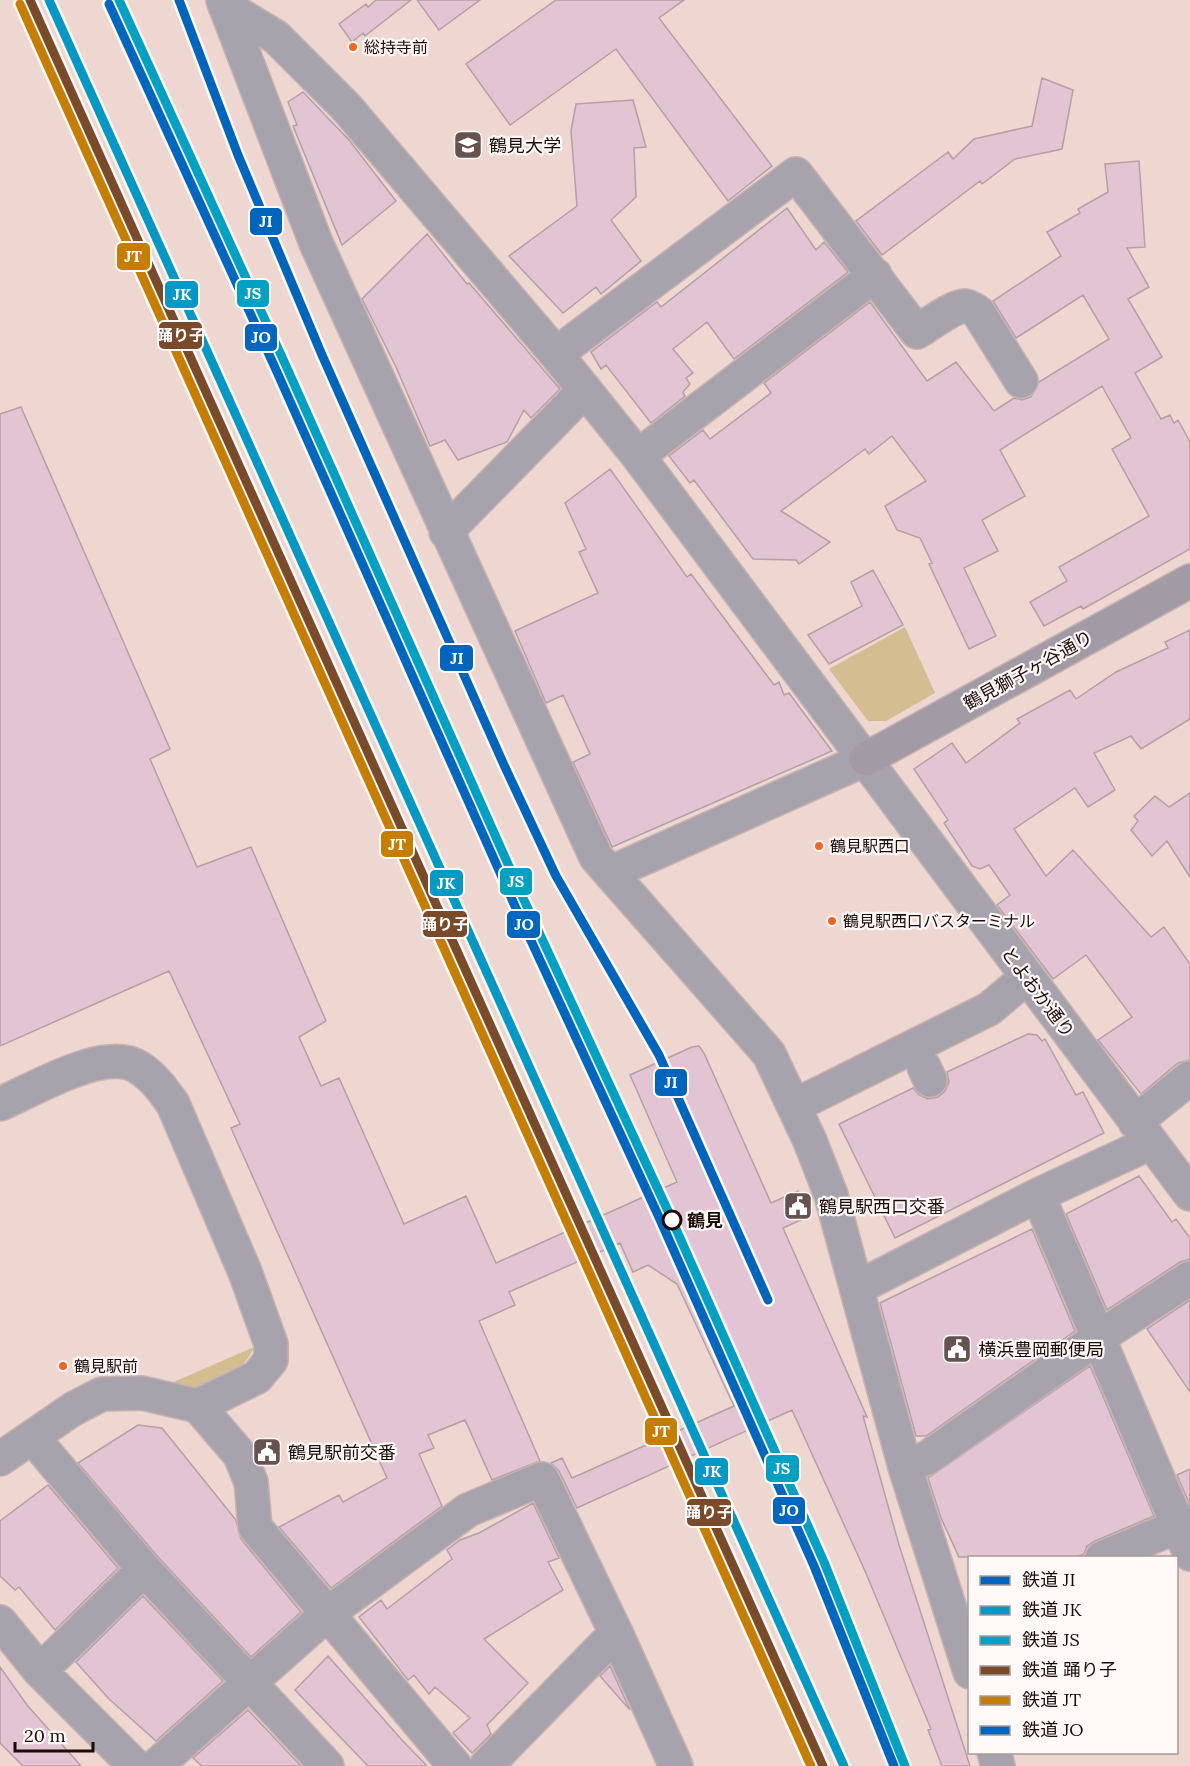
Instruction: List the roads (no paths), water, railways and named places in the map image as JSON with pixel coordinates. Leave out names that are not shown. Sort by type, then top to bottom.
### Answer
[{"type":"main road","name":"鶴見獅子ヶ谷通り","points":[[866,759],[1190,581]]},
{"type":"street","name":"とよおか通り","points":[[224,3],[276,37],[346,107],[556,354],[638,456],[866,759],[1027,977],[1135,1136],[1190,1194]]},
{"type":"street","points":[[224,3],[316,243],[596,857],[769,1054],[794,1106],[831,1195],[905,1467],[962,1617],[968,1664]]},
{"type":"street","points":[[556,354],[796,174],[917,332],[964,305],[978,312],[1021,381]]},
{"type":"street","points":[[638,456],[875,275]]},
{"type":"street","points":[[446,532],[585,390]]},
{"type":"street","points":[[610,873],[866,759]]},
{"type":"street","points":[[794,1106],[989,1009],[1027,977]]},
{"type":"street","points":[[0,1104],[90,1065],[113,1060],[137,1066],[158,1083],[173,1104],[245,1272],[271,1344],[271,1360],[257,1377],[198,1407]]},
{"type":"street","points":[[857,1288],[1038,1195],[1135,1136],[1190,1078]]},
{"type":"street","points":[[1038,1195],[1098,1338],[1186,1534],[1106,1556]]},
{"type":"street","points":[[905,1467],[927,1458],[1098,1338],[1190,1278]]},
{"type":"street","points":[[0,1459],[73,1409],[102,1394],[142,1393],[198,1407],[240,1455],[251,1482],[255,1527],[455,1766]]},
{"type":"street","points":[[33,1438],[144,1569],[327,1766]]},
{"type":"street","points":[[156,1766],[248,1681],[327,1614],[468,1510],[542,1479],[616,1633],[675,1766]]},
{"type":"street","points":[[40,1671],[144,1569]]},
{"type":"street","points":[[486,1766],[616,1633]]},
{"type":"street","points":[[6,1642],[40,1671],[135,1766]]},
{"type":"rail line","name":"踊り子","points":[[30,0],[823,1766]]},
{"type":"rail line","name":"JK","points":[[49,0],[844,1766]]},
{"type":"rail line","name":"JS","points":[[119,0],[287,368],[524,900],[668,1211],[824,1562],[905,1766]]},
{"type":"rail line","name":"JI","points":[[179,0],[238,155],[322,355],[504,765],[556,876],[659,1055],[768,1300]]},
{"type":"rail line","name":"JT","points":[[20,4],[811,1766]]},
{"type":"rail line","name":"JO","points":[[109,4],[277,372],[514,904],[658,1215],[814,1566],[894,1766]]},
{"type":"place","name":"総持寺前","points":[[353,47]]},
{"type":"place","name":"鶴見大学","points":[[468,145]]},
{"type":"place","name":"鶴見駅西口","points":[[819,846]]},
{"type":"place","name":"鶴見駅西口バスターミナル","points":[[832,921]]},
{"type":"place","name":"鶴見駅西口交番","points":[[798,1206]]},
{"type":"place","name":"鶴見","points":[[672,1220]]},
{"type":"place","name":"横浜豊岡郵便局","points":[[957,1349]]},
{"type":"place","name":"鶴見駅前","points":[[63,1366]]},
{"type":"place","name":"鶴見駅前交番","points":[[267,1452]]}]
